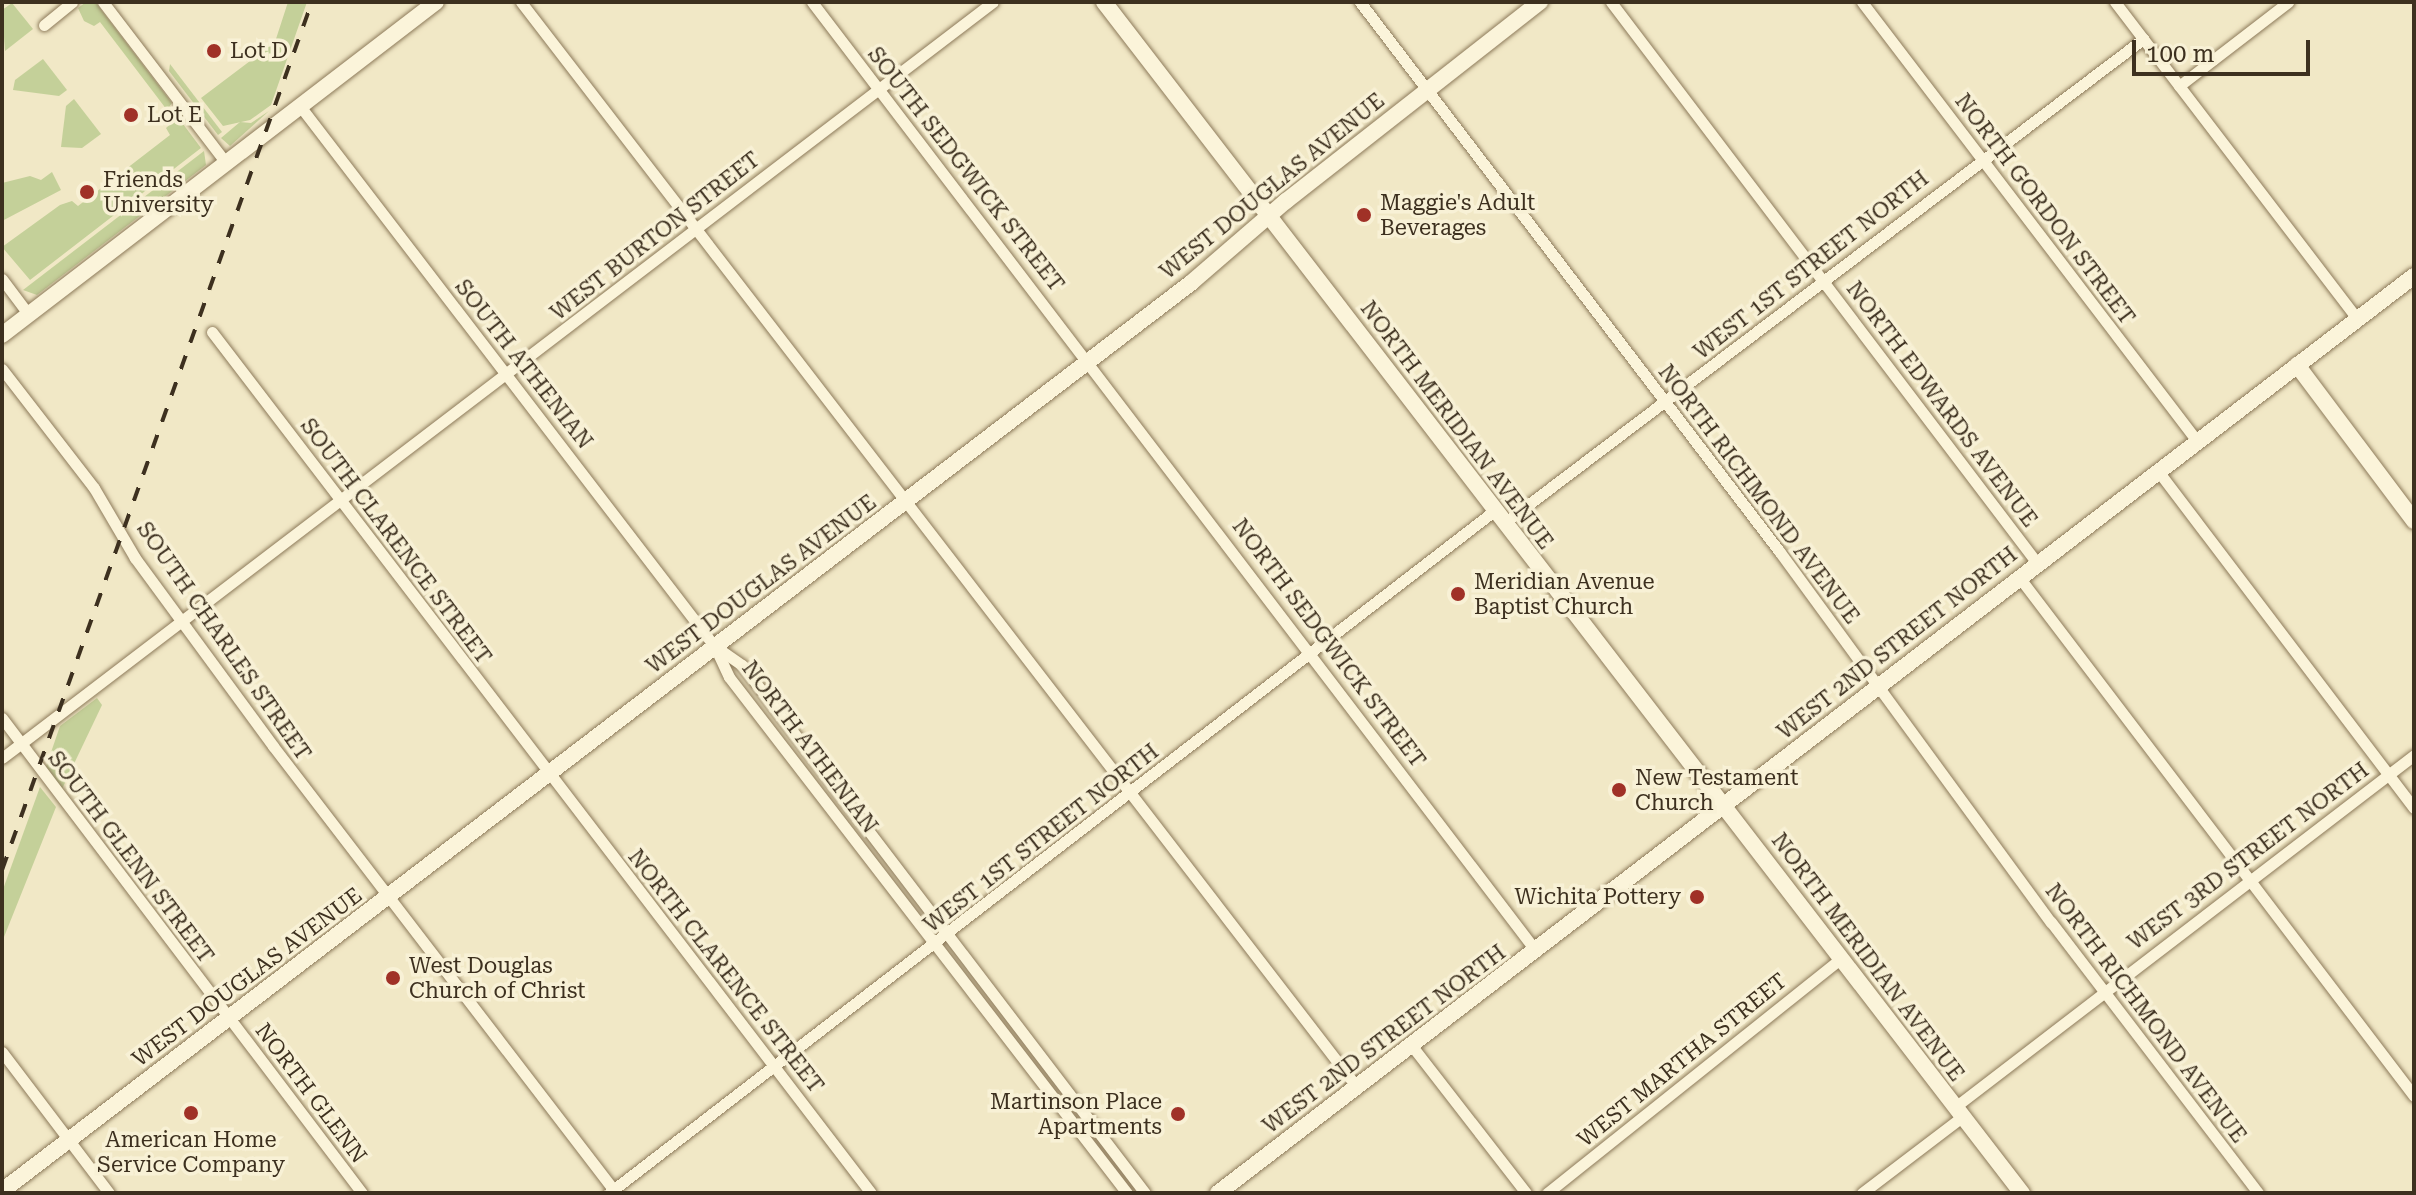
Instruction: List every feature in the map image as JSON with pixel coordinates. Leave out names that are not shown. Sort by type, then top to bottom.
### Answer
[{"type":"main road","points":[[2,335],[436,2]]},
{"type":"main road","name":"NORTH MERIDIAN AVENUE","points":[[1104,2],[2022,1193]]},
{"type":"main road","name":"WEST DOUGLAS AVENUE","points":[[2,1191],[1089,361],[1427,88],[1540,2]]},
{"type":"main road","name":"WEST 2ND STREET NORTH","points":[[1218,1193],[2414,276]]},
{"type":"main road","points":[[2297,365],[2414,521]]},
{"type":"street","points":[[44,25],[72,2]]},
{"type":"street","points":[[103,2],[226,163]]},
{"type":"street","points":[[521,2],[1128,795],[1357,1087]]},
{"type":"street","name":"SOUTH SEDGWICK STREET","points":[[812,2],[1089,361]]},
{"type":"street","name":"WEST BURTON STREET","points":[[2,758],[993,2]]},
{"type":"street","name":"NORTH RICHMOND AVENUE","points":[[1360,2],[2258,1193]]},
{"type":"street","name":"NORTH EDWARDS AVENUE","points":[[1611,2],[2037,563]]},
{"type":"street","name":"NORTH GORDON STREET","points":[[1862,2],[2197,441]]},
{"type":"street","points":[[2115,2],[2357,319]]},
{"type":"street","points":[[2179,86],[2288,2]]},
{"type":"street","name":"WEST 1ST STREET NORTH","points":[[613,1192],[1312,654],[1499,517],[1665,403],[2143,39]]},
{"type":"street","name":"SOUTH ATHENIAN","points":[[300,106],[715,647]]},
{"type":"street","points":[[2,279],[29,315]]},
{"type":"street","name":"SOUTH CLARENCE STREET","points":[[212,332],[548,774]]},
{"type":"street","name":"NORTH SEDGWICK STREET","points":[[1089,361],[1536,951]]},
{"type":"street","name":"SOUTH CHARLES STREET","points":[[2,369],[94,488],[181,622],[613,1192]]},
{"type":"street","points":[[2158,471],[2414,808]]},
{"type":"street","points":[[2019,577],[2414,1096]]},
{"type":"street","name":"NORTH ATHENIAN","points":[[715,647],[742,665],[1145,1193]]},
{"type":"street","name":"NORTH ATHENIAN","points":[[715,647],[729,677],[1127,1193]]},
{"type":"street","name":"SOUTH GLENN STREET","points":[[2,718],[229,1018]]},
{"type":"street","name":"WEST 3RD STREET NORTH","points":[[1862,1193],[2104,992],[2414,755]]},
{"type":"street","name":"NORTH CLARENCE STREET","points":[[548,774],[871,1193]]},
{"type":"street","name":"WEST MARTHA STREET","points":[[1547,1193],[1841,958]]},
{"type":"street","name":"NORTH GLENN","points":[[229,1018],[362,1193]]},
{"type":"street","points":[[1412,1046],[1526,1193]]},
{"type":"street","points":[[2,1052],[109,1193]]},
{"type":"green space","points":[[86,2],[96,3],[172,103],[167,110],[100,22],[94,26],[84,21],[78,8]]},
{"type":"green space","points":[[288,2],[307,2],[271,105],[250,120],[223,126],[201,98],[275,42]]},
{"type":"green space","points":[[12,3],[33,29],[5,51],[2,10]]},
{"type":"green space","points":[[43,59],[67,90],[59,96],[13,90],[15,80]]},
{"type":"green space","points":[[170,64],[222,132],[218,135],[169,71]]},
{"type":"green space","points":[[74,99],[101,134],[82,148],[61,147],[66,106]]},
{"type":"green space","points":[[269,111],[230,146],[221,138],[240,122],[251,123]]},
{"type":"green space","points":[[174,121],[183,124],[201,148],[30,280],[2,247],[60,205],[72,201],[78,206],[170,135],[166,128]]},
{"type":"green space","points":[[204,151],[206,165],[37,295],[23,290]]},
{"type":"green space","points":[[52,172],[61,190],[2,221],[2,183],[30,176],[41,180]]},
{"type":"green space","points":[[97,698],[102,705],[62,789],[46,767],[60,726]]},
{"type":"green space","points":[[40,787],[56,807],[2,942],[2,892]]},
{"type":"railway","points":[[2,870],[312,2]]},
{"type":"place","name":"Lot D","points":[[214,51]]},
{"type":"place","name":"Lot E","points":[[131,115]]},
{"type":"place","name":"Friends University","points":[[87,192]]},
{"type":"place","name":"Maggie's Adult Beverages","points":[[1364,215]]},
{"type":"place","name":"Meridian Avenue Baptist Church","points":[[1458,594]]},
{"type":"place","name":"New Testament Church","points":[[1619,790]]},
{"type":"place","name":"Wichita Pottery","points":[[1697,897]]},
{"type":"place","name":"West Douglas Church of Christ","points":[[393,978]]},
{"type":"place","name":"American Home Service Company","points":[[191,1113]]},
{"type":"place","name":"Martinson Place Apartments","points":[[1178,1114]]}]
